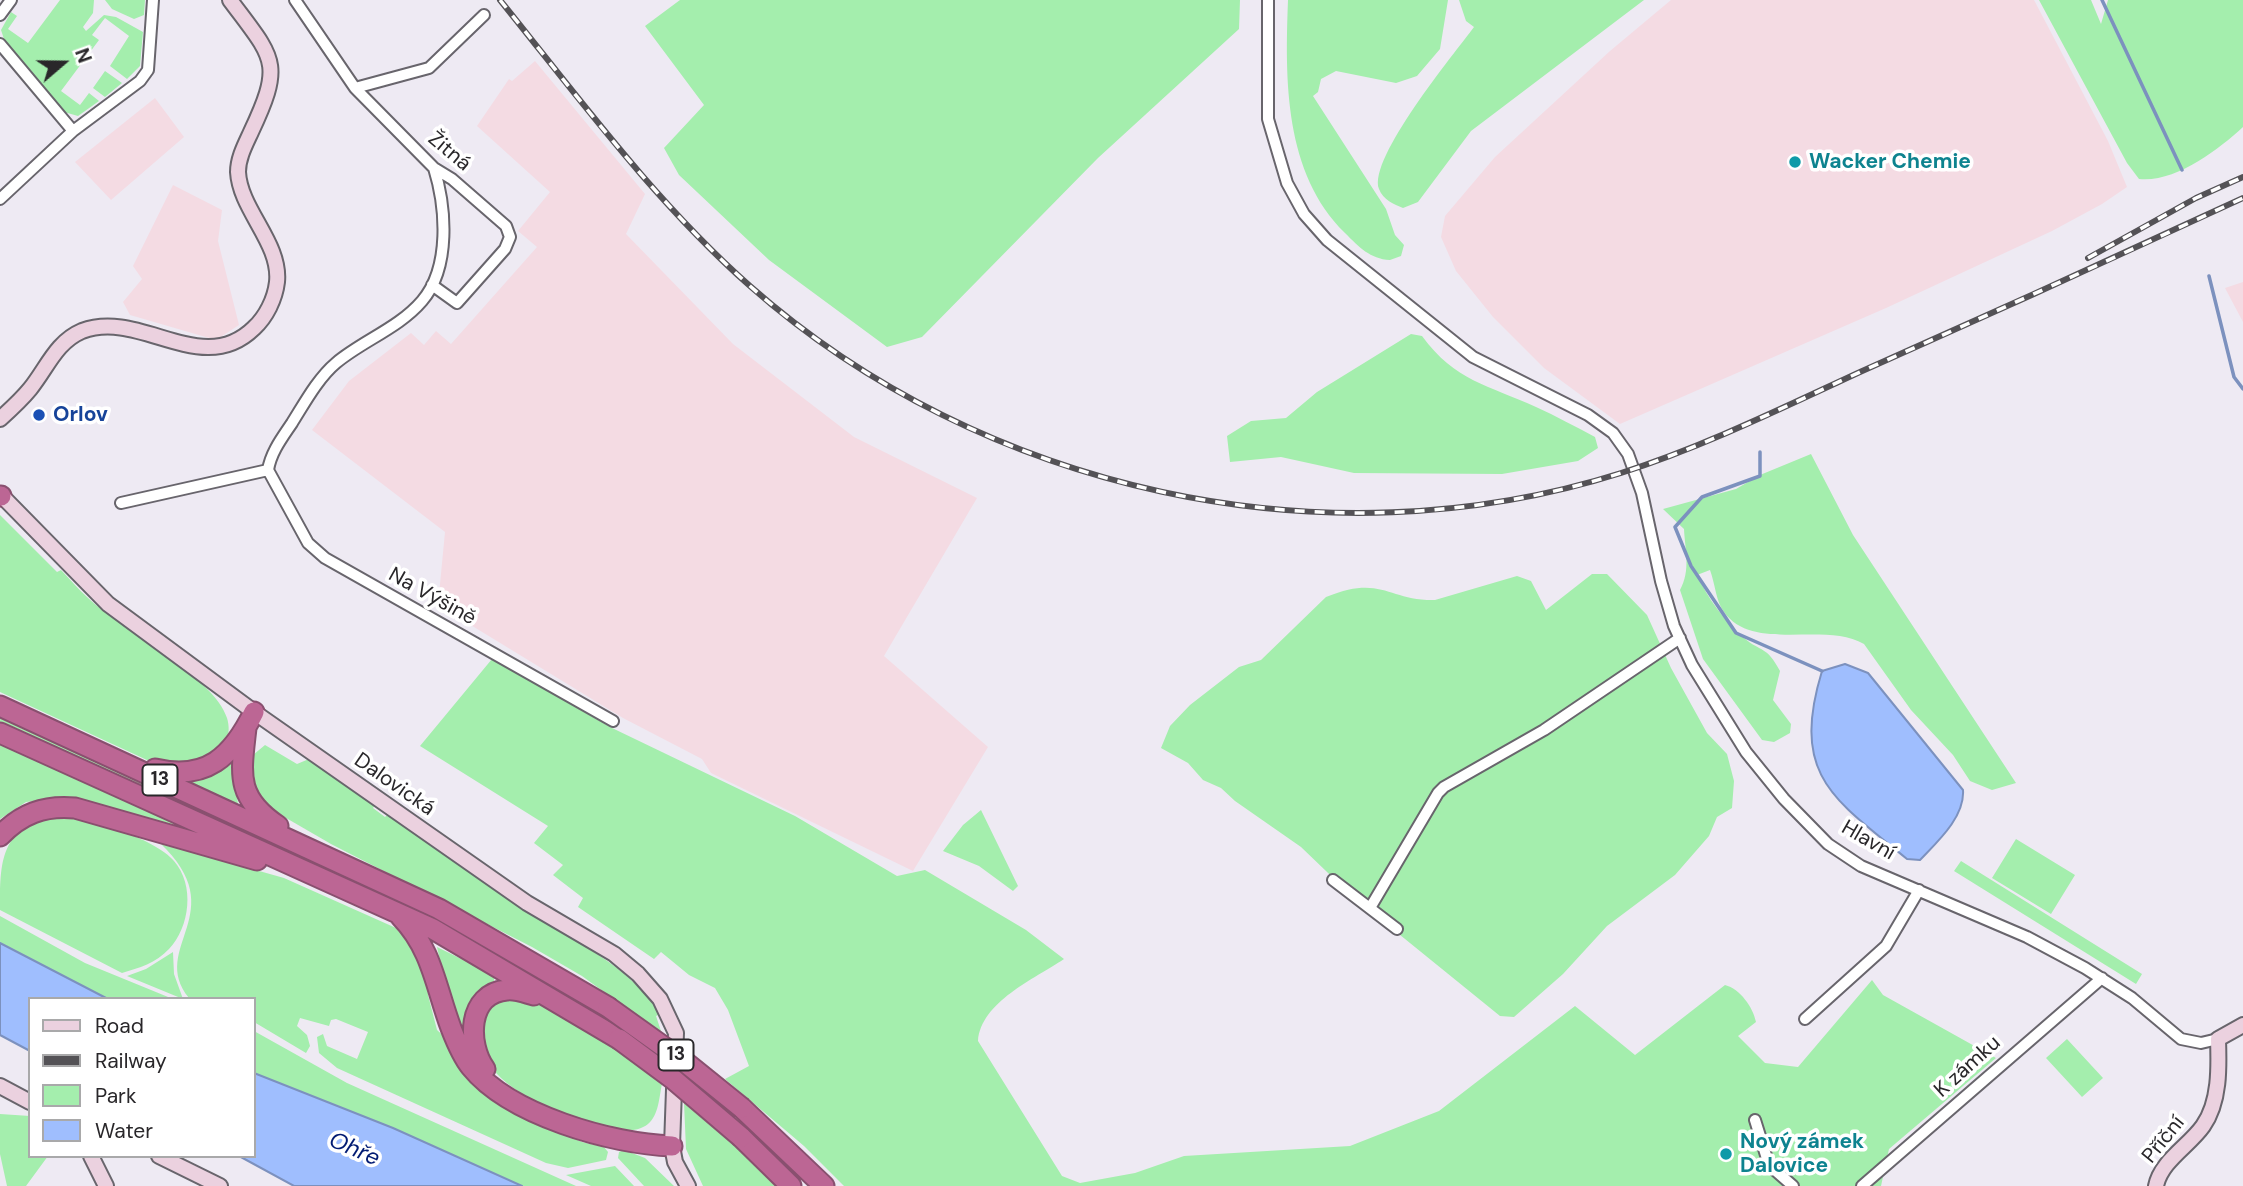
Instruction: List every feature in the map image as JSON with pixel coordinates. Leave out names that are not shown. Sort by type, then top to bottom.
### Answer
[{"type":"highway","name":"13","points":[[0,706],[439,909],[608,1007],[685,1062],[742,1108],[824,1186]]},
{"type":"highway","points":[[107,755],[175,773],[191,772],[209,767],[225,756],[250,720]]},
{"type":"highway","points":[[250,720],[242,788],[265,817],[320,853]]},
{"type":"highway","name":"13","points":[[0,733],[433,929],[619,1040],[673,1079],[741,1137],[790,1186]]},
{"type":"highway","points":[[0,836],[14,821],[29,813],[63,807],[296,869]]},
{"type":"highway","points":[[398,914],[410,926],[432,965],[450,1024],[470,1066],[494,1088],[580,1130],[620,1141],[671,1146]]},
{"type":"highway","points":[[518,1102],[490,1075],[478,1058],[473,1036],[476,1014],[483,1002],[501,991],[511,989],[555,1000]]},
{"type":"street","points":[[0,15],[11,0]]},
{"type":"street","points":[[0,199],[73,131],[139,81],[148,69],[153,0]]},
{"type":"street","points":[[0,419],[31,388],[60,346],[80,332],[112,326],[199,349],[216,348],[246,336],[265,315],[277,280],[273,259],[242,188],[238,172],[241,154],[272,85],[271,66],[264,46],[230,0]]},
{"type":"street","name":"Žitná","points":[[295,0],[355,88],[434,168],[452,179],[506,226],[510,237],[505,249],[457,303],[432,285]]},
{"type":"street","name":"Hlavní","points":[[1268,0],[1268,119],[1287,183],[1304,214],[1327,240],[1472,357],[1588,415],[1613,433],[1628,454],[1646,506],[1661,581],[1692,665],[1746,752],[1802,817],[1828,844],[1861,866],[2027,937],[2102,978],[2132,998],[2181,1039],[2201,1042],[2218,1039],[2243,1025]]},
{"type":"street","points":[[355,88],[429,68],[484,15]]},
{"type":"street","points":[[0,44],[73,131]]},
{"type":"street","points":[[121,503],[268,470],[270,458],[308,398],[334,364],[408,314],[423,301],[432,285],[443,234],[443,204],[434,168]]},
{"type":"street","name":"Na Výšině","points":[[268,470],[308,543],[325,558],[613,721]]},
{"type":"street","name":"Dalovická","points":[[0,495],[108,604],[250,720],[527,903],[614,954],[653,989],[676,1033],[671,1146]]},
{"type":"street","points":[[1370,908],[1444,787],[1544,730],[1680,638]]},
{"type":"street","points":[[1333,880],[1397,929]]},
{"type":"street","points":[[1805,1018],[1886,946],[1919,890]]},
{"type":"street","name":"K zámku","points":[[1862,1186],[2102,978]]},
{"type":"street","name":"Příční","points":[[2157,1186],[2158,1174],[2204,1124],[2216,1094],[2218,1039]]},
{"type":"street","points":[[0,1086],[28,1101]]},
{"type":"street","points":[[1755,1120],[1769,1166],[1793,1186]]},
{"type":"street","points":[[671,1146],[675,1162],[688,1186]]},
{"type":"street","points":[[93,1158],[106,1186]]},
{"type":"street","points":[[163,1158],[220,1186]]},
{"type":"shaded area","points":[[1671,0],[2034,0],[2108,141],[2127,187],[2052,231],[1886,308],[1620,424],[1544,368],[1493,317],[1456,271],[1441,237],[1445,216],[1495,157],[1610,51]]},
{"type":"shaded area","points":[[535,61],[645,194],[626,234],[733,344],[854,437],[977,498],[884,656],[988,747],[913,871],[711,773],[702,759],[623,718],[438,605],[445,532],[312,430],[349,381],[411,333],[424,345],[436,331],[451,344],[537,247],[518,231],[550,192],[477,126],[509,79],[512,81]]},
{"type":"shaded area","points":[[155,98],[184,137],[111,200],[75,162]]},
{"type":"shaded area","points":[[173,185],[222,210],[218,241],[239,325],[216,340],[130,315],[123,302],[142,279],[133,266]]},
{"type":"shaded area","points":[[2243,282],[2243,322],[2225,288]]},
{"type":"green space","points":[[60,0],[94,0],[93,13],[83,27],[86,31],[104,15],[116,17],[143,32],[140,66],[127,79],[110,66],[129,36],[105,18],[92,35],[99,40],[61,91],[80,105],[89,93],[99,101],[78,116],[64,112],[4,39],[1,30],[11,12],[17,16],[8,29],[28,43]]},
{"type":"green space","points":[[105,0],[145,0],[144,15],[134,19],[112,9]]},
{"type":"green space","points":[[680,0],[1240,0],[1239,29],[1098,158],[922,337],[887,347],[769,260],[679,175],[664,148],[704,105],[645,26]]},
{"type":"green space","points":[[1288,0],[1448,0],[1440,49],[1417,76],[1396,83],[1336,71],[1321,79],[1318,92],[1313,96],[1386,209],[1395,235],[1404,245],[1401,256],[1390,260],[1383,259],[1360,247],[1325,209],[1310,183],[1292,124],[1287,62]]},
{"type":"green space","points":[[1459,0],[1644,0],[1471,131],[1418,202],[1403,208],[1383,196],[1379,189],[1379,174],[1386,154],[1415,106],[1474,27],[1466,21]]},
{"type":"green space","points":[[2039,0],[2091,0],[2101,24],[2108,0],[2243,0],[2243,127],[2209,155],[2181,170],[2153,179],[2139,179],[2127,163]]},
{"type":"green space","points":[[105,71],[122,83],[105,97],[93,88]]},
{"type":"green space","points":[[1411,334],[1422,336],[1447,363],[1473,380],[1543,410],[1595,437],[1598,448],[1578,461],[1502,474],[1354,473],[1281,457],[1230,462],[1227,436],[1251,421],[1286,418],[1317,392]]},
{"type":"green space","points":[[1811,454],[1853,535],[2016,783],[1992,790],[1970,781],[1953,755],[1911,710],[1864,644],[1829,635],[1770,634],[1752,631],[1737,624],[1721,608],[1710,570],[1697,575],[1712,601],[1744,638],[1767,653],[1780,671],[1773,700],[1791,724],[1790,733],[1774,742],[1762,740],[1703,659],[1680,590],[1686,567],[1684,529],[1663,509],[1736,489],[1760,475]]},
{"type":"green space","points":[[0,515],[57,572],[61,570],[102,610],[204,686],[219,702],[227,718],[227,740],[221,748],[205,759],[173,766],[163,765],[0,692]]},
{"type":"green space","points":[[1592,574],[1607,574],[1647,615],[1671,668],[1707,733],[1727,754],[1734,781],[1732,808],[1717,817],[1709,836],[1675,875],[1607,926],[1563,974],[1514,1017],[1500,1016],[1352,896],[1301,847],[1235,801],[1221,788],[1203,780],[1188,763],[1161,748],[1170,726],[1190,705],[1239,667],[1261,660],[1326,597],[1360,588],[1373,588],[1406,597],[1435,600],[1517,576],[1531,581],[1546,610]]},
{"type":"green space","points":[[492,659],[610,727],[795,816],[897,876],[925,870],[1026,930],[1064,959],[1024,983],[999,1003],[981,1027],[978,1041],[1062,1176],[1080,1183],[1135,1173],[1184,1156],[1350,1146],[1439,1111],[1575,1006],[1635,1055],[1725,985],[1741,995],[1752,1010],[1756,1022],[1738,1036],[1765,1063],[1798,1067],[1872,980],[1883,995],[1996,1058],[1889,1149],[1881,1186],[844,1186],[804,1146],[725,1079],[749,1066],[728,1010],[715,988],[689,975],[661,952],[654,959],[578,907],[583,898],[553,875],[563,865],[534,843],[548,826],[420,746]]},
{"type":"green space","points":[[0,717],[450,925],[548,979],[540,979],[448,930],[0,724]]},
{"type":"green space","points":[[0,743],[221,843],[67,797],[26,802],[0,819]]},
{"type":"green space","points":[[265,745],[297,764],[309,759],[375,805],[373,808],[385,817],[388,814],[525,910],[616,967],[660,1014],[656,1016],[662,1034],[582,976],[532,947],[331,844],[274,811],[260,799],[249,774],[253,755]]},
{"type":"green space","points":[[232,759],[238,804],[190,783],[189,781]]},
{"type":"green space","points":[[981,810],[1018,886],[1013,891],[979,866],[943,851],[963,825]]},
{"type":"green space","points":[[56,817],[119,830],[152,844],[174,861],[185,882],[187,906],[182,929],[169,949],[159,958],[122,973],[0,910],[1,876],[7,849],[24,829]]},
{"type":"green space","points":[[2016,839],[2075,875],[2051,914],[1992,878]]},
{"type":"green space","points":[[160,843],[284,878],[396,928],[408,937],[432,990],[428,995],[437,1030],[541,1124],[582,1142],[604,1147],[608,1152],[606,1160],[568,1168],[546,1163],[337,1068],[319,1053],[317,1037],[323,1034],[327,1046],[357,1059],[368,1032],[336,1019],[331,1020],[329,1026],[300,1018],[297,1026],[307,1035],[310,1046],[306,1053],[256,1023],[256,997],[188,997],[179,980],[178,962],[191,909],[190,890],[181,868]]},
{"type":"green space","points":[[1961,861],[2142,974],[2136,984],[1954,871]]},
{"type":"green space","points":[[0,916],[85,963],[168,997],[104,997],[0,943]]},
{"type":"green space","points":[[437,947],[494,975],[494,981],[479,992],[470,1006],[465,1023],[465,1041],[454,1024]]},
{"type":"green space","points":[[173,952],[174,974],[182,997],[127,976],[146,969]]},
{"type":"green space","points":[[506,995],[549,1009],[569,1019],[662,1084],[652,1120],[633,1130],[614,1130],[591,1125],[543,1106],[504,1080],[488,1061],[482,1030],[487,1012]]},
{"type":"green space","points":[[256,1032],[347,1083],[576,1186],[522,1186],[395,1130],[256,1074]]},
{"type":"green space","points":[[2067,1039],[2103,1078],[2082,1097],[2046,1058]]},
{"type":"green space","points":[[684,1103],[781,1186],[703,1186],[686,1149]]},
{"type":"green space","points":[[0,1114],[28,1116],[28,1158],[47,1158],[26,1186],[7,1186],[0,1154]]},
{"type":"green space","points":[[624,1150],[645,1158],[674,1186],[644,1186],[618,1158],[619,1152]]},
{"type":"green space","points":[[615,1166],[634,1186],[591,1186],[566,1175]]},
{"type":"water","points":[[1845,664],[1868,673],[1963,790],[1960,810],[1955,819],[1920,860],[1907,859],[1858,819],[1825,782],[1816,761],[1812,736],[1813,707],[1822,671]]},
{"type":"water","points":[[0,943],[104,997],[28,997],[28,1050],[0,1035]]},
{"type":"water","name":"Ohře","points":[[256,1074],[393,1128],[522,1186],[294,1186],[243,1158],[256,1158]]},
{"type":"waterway","points":[[2102,0],[2182,170]]},
{"type":"waterway","points":[[2209,276],[2234,377],[2243,389]]},
{"type":"waterway","points":[[1760,452],[1760,476],[1702,497],[1675,527],[1691,566],[1736,633],[1822,671]]},
{"type":"railway","points":[[500,0],[619,148],[682,220],[750,286],[842,357],[942,415],[1049,460],[1161,492],[1276,509],[1392,512],[1508,500],[1621,473],[1742,426],[2243,198]]},
{"type":"railway","points":[[2088,258],[2196,198],[2243,177]]},
{"type":"place","name":"Wacker Chemie","points":[[1795,162]]},
{"type":"place","name":"Orlov","points":[[39,415]]},
{"type":"place","name":"Nový zámek Dalovice","points":[[1726,1154]]}]
